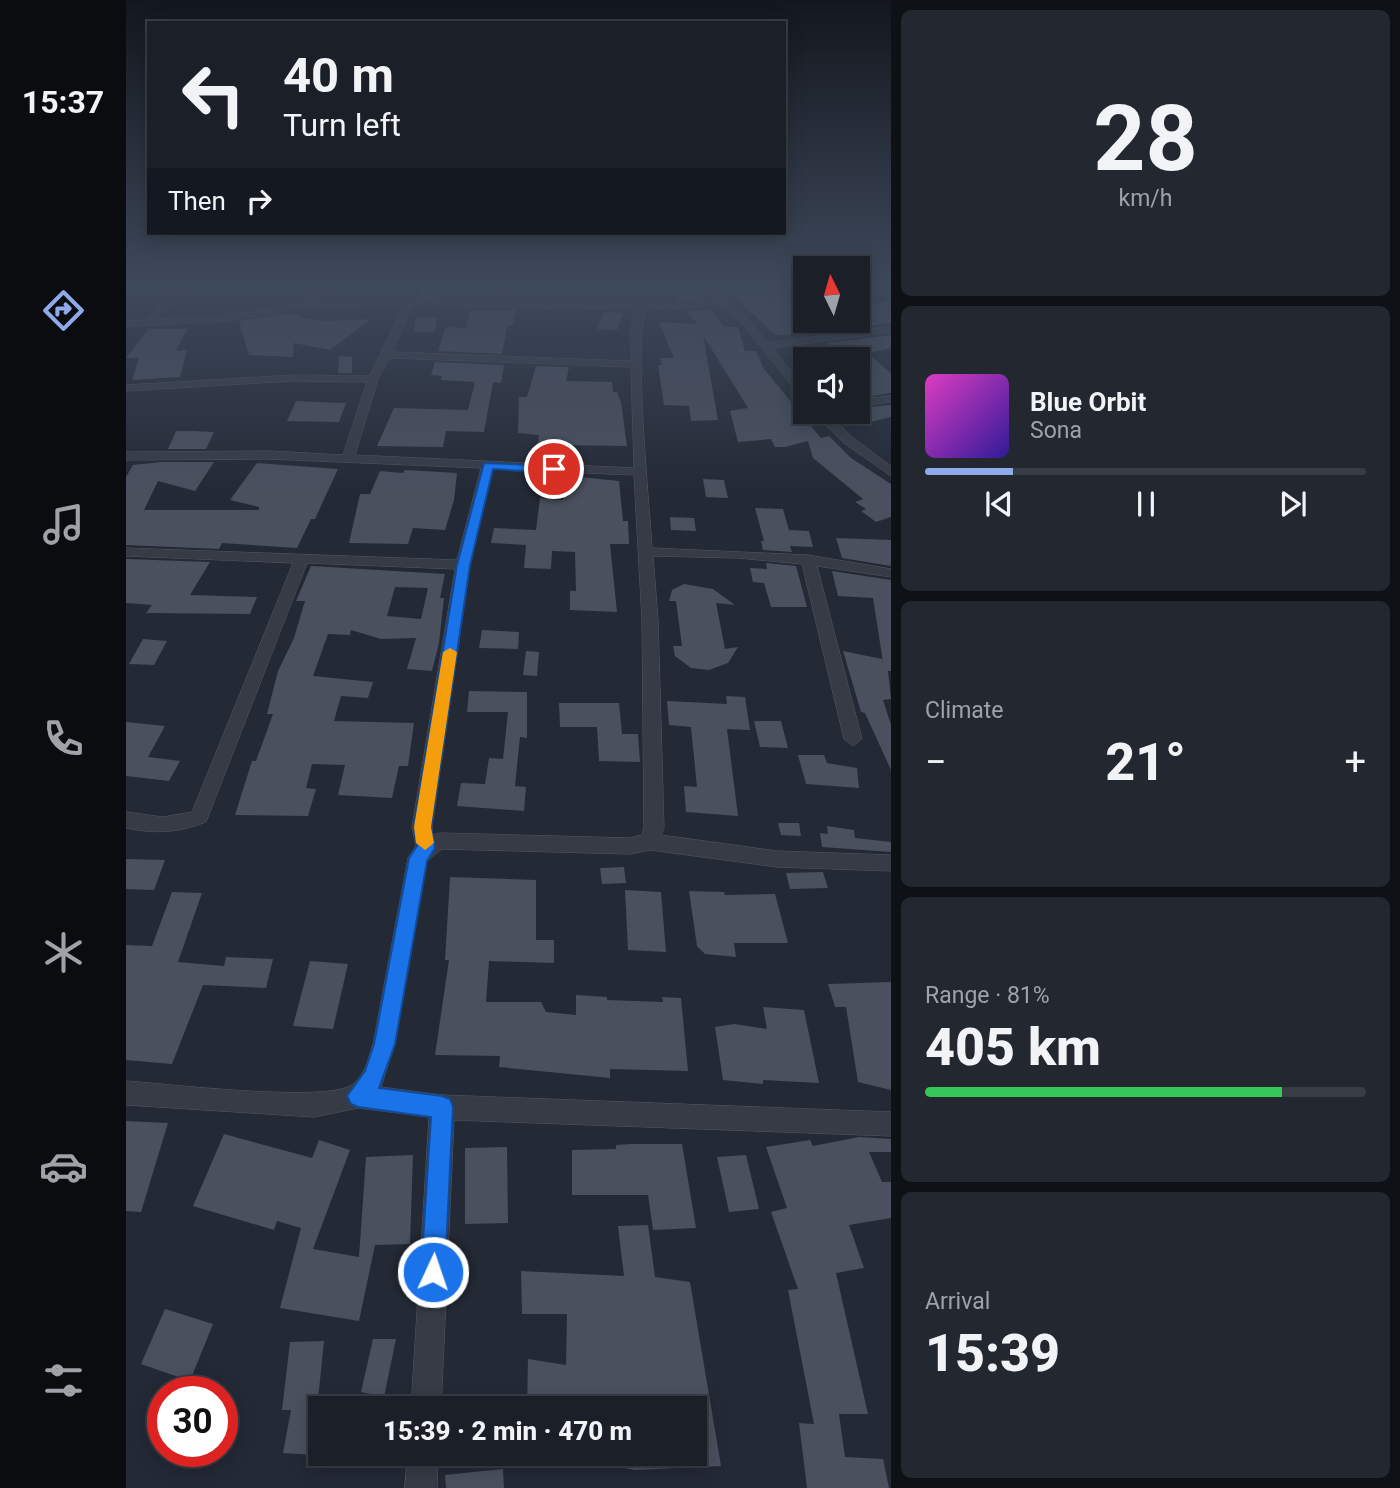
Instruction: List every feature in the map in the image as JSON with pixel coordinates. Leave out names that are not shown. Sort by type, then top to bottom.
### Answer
[{"type":"street","points":[[348,459],[373,379],[387,355]]},
{"type":"street","points":[[399,355],[637,364]]},
{"type":"street","points":[[637,355],[654,828],[650,842]]},
{"type":"street","points":[[774,355],[793,380]]},
{"type":"street","points":[[126,388],[293,378],[373,379]]},
{"type":"street","points":[[870,402],[891,399]]},
{"type":"street","points":[[831,424],[891,472]]},
{"type":"street","points":[[126,456],[217,454],[641,472]]},
{"type":"street","points":[[426,848],[422,827],[463,565],[488,466]]},
{"type":"street","points":[[645,552],[730,551],[808,559],[891,573]]},
{"type":"street","points":[[126,552],[463,565]]},
{"type":"street","points":[[126,820],[158,826],[199,817],[302,559]]},
{"type":"street","points":[[808,559],[853,739]]},
{"type":"street","points":[[358,1096],[374,1077],[384,1044],[418,858],[426,848],[440,841],[631,846],[650,842],[777,859],[891,863]]},
{"type":"street","points":[[126,1093],[314,1105],[358,1096],[442,1107],[891,1124]]},
{"type":"street","points":[[427,1396],[442,1107]]},
{"type":"street","points":[[421,1488],[422,1466]]},
{"type":"building","points":[[128,355],[186,355],[180,377],[132,380],[139,358],[126,358]]},
{"type":"building","points":[[707,355],[718,420],[691,421],[689,406],[664,405],[658,365],[662,365],[660,358]]},
{"type":"building","points":[[716,355],[758,355],[764,369],[793,404],[793,424],[809,424],[821,438],[829,436],[851,458],[891,484],[891,517],[876,522],[861,511],[866,509],[855,502],[863,499],[813,458],[808,441],[785,447],[775,447],[771,439],[738,442],[730,411],[748,408]]},
{"type":"building","points":[[339,356],[352,357],[352,373],[338,373]]},
{"type":"building","points":[[870,356],[891,373],[891,393],[872,396]]},
{"type":"building","points":[[435,362],[504,365],[501,383],[493,382],[484,432],[446,431],[443,447],[377,446],[394,408],[468,410],[475,382],[441,380],[442,376],[431,375]]},
{"type":"building","points":[[536,366],[569,367],[566,381],[612,382],[613,392],[617,392],[621,402],[627,446],[558,445],[558,450],[537,449],[539,435],[518,433],[519,397],[527,397]]},
{"type":"building","points":[[296,401],[346,403],[339,422],[287,421]]},
{"type":"building","points":[[891,405],[891,417],[870,422],[870,407]]},
{"type":"building","points":[[176,431],[214,432],[206,449],[168,449]]},
{"type":"building","points":[[214,462],[195,491],[158,481],[144,510],[259,510],[259,507],[230,500],[257,463],[338,469],[315,519],[311,519],[297,548],[222,543],[219,549],[126,545],[126,477],[133,465]]},
{"type":"building","points":[[405,470],[457,473],[454,500],[445,530],[413,528],[408,544],[349,543],[360,494],[370,494],[380,471],[403,473]]},
{"type":"building","points":[[560,475],[619,481],[623,521],[628,521],[629,544],[610,544],[617,612],[570,610],[570,591],[576,591],[575,552],[552,551],[551,569],[524,568],[526,545],[491,543],[494,528],[536,530],[540,498],[563,500]]},
{"type":"building","points":[[703,479],[724,480],[728,498],[706,497]]},
{"type":"building","points":[[755,508],[783,509],[789,530],[809,531],[813,547],[790,546],[792,552],[763,550],[761,541],[764,541]]},
{"type":"building","points":[[670,517],[694,518],[696,531],[671,530]]},
{"type":"building","points":[[836,538],[891,540],[891,566],[842,558]]},
{"type":"building","points":[[126,559],[210,562],[190,595],[257,597],[250,614],[146,613],[152,605],[126,603]]},
{"type":"building","points":[[766,563],[796,566],[807,607],[771,607],[764,583],[753,582],[750,568],[767,569]]},
{"type":"building","points":[[311,566],[445,574],[440,598],[444,598],[439,643],[432,671],[407,669],[416,638],[381,639],[351,630],[350,635],[328,634],[313,676],[373,682],[368,698],[341,696],[334,721],[414,723],[408,766],[399,766],[392,798],[338,795],[345,765],[312,764],[306,788],[316,789],[308,816],[235,815],[252,761],[256,761],[273,714],[267,714],[278,671],[294,638],[305,601],[296,601]],"holes":[[[395,587],[428,588],[421,619],[387,616]]]},
{"type":"building","points":[[832,571],[891,580],[891,671],[888,671],[891,699],[883,700],[891,725],[891,770],[865,713],[861,712],[843,651],[882,659],[883,662],[873,598],[838,596]]},
{"type":"building","points":[[684,584],[713,589],[735,605],[716,603],[725,649],[738,647],[728,663],[709,670],[691,668],[675,656],[673,646],[682,646],[676,601],[669,601],[672,590]]},
{"type":"building","points":[[482,630],[519,632],[518,649],[479,648]]},
{"type":"building","points":[[143,639],[167,641],[154,665],[129,664]]},
{"type":"building","points":[[526,651],[539,652],[537,676],[523,675]]},
{"type":"building","points":[[469,691],[527,692],[527,738],[520,737],[515,786],[526,787],[524,811],[457,806],[461,783],[485,784],[489,758],[503,759],[508,712],[467,712]]},
{"type":"building","points":[[726,696],[745,697],[750,730],[727,729],[738,816],[686,812],[684,786],[697,787],[691,727],[669,725],[667,701],[727,704]]},
{"type":"building","points":[[559,703],[619,703],[622,734],[638,734],[640,762],[599,761],[597,727],[560,727]]},
{"type":"building","points":[[754,721],[781,721],[788,748],[760,747]]},
{"type":"building","points":[[126,722],[165,726],[148,757],[180,761],[169,781],[126,776]]},
{"type":"building","points":[[798,755],[824,755],[827,763],[857,768],[859,788],[806,784]]},
{"type":"building","points":[[778,823],[799,823],[801,836],[781,835]]},
{"type":"building","points":[[827,826],[854,830],[855,838],[891,842],[891,852],[822,847],[820,833],[828,834]]},
{"type":"building","points":[[126,859],[165,860],[154,890],[126,889]]},
{"type":"building","points":[[624,867],[626,883],[602,884],[600,868]]},
{"type":"building","points":[[823,872],[828,888],[790,889],[786,873]]},
{"type":"building","points":[[450,877],[536,880],[536,940],[554,940],[554,963],[489,961],[486,1002],[541,1002],[546,1012],[576,1015],[576,995],[607,997],[607,1000],[663,1002],[662,997],[681,998],[688,1071],[610,1069],[610,1078],[499,1067],[500,1056],[435,1055],[449,960],[445,960]]},
{"type":"building","points":[[625,890],[661,892],[666,952],[628,950]]},
{"type":"building","points":[[689,891],[724,892],[725,895],[775,894],[788,943],[734,943],[736,957],[705,954],[697,946]]},
{"type":"building","points":[[172,892],[202,893],[178,962],[224,966],[226,957],[273,959],[266,988],[203,985],[172,1064],[126,1060],[126,945],[152,946]]},
{"type":"building","points":[[310,961],[348,964],[333,1029],[293,1026]]},
{"type":"building","points":[[891,982],[891,1090],[858,1082],[846,1007],[835,1007],[828,984]]},
{"type":"building","points":[[763,1007],[804,1010],[819,1083],[763,1080],[763,1084],[723,1080],[715,1027],[734,1024],[767,1029]]},
{"type":"building","points":[[126,1121],[168,1123],[141,1212],[126,1211]]},
{"type":"building","points":[[224,1134],[312,1158],[319,1140],[350,1150],[313,1249],[359,1257],[366,1157],[413,1155],[410,1244],[375,1245],[359,1321],[280,1308],[301,1228],[277,1221],[274,1230],[193,1206]]},
{"type":"building","points":[[859,1137],[891,1139],[891,1152],[869,1152],[882,1182],[891,1182],[891,1218],[849,1225],[864,1268],[836,1273],[868,1414],[839,1414],[845,1457],[883,1459],[889,1488],[807,1488],[799,1423],[814,1424],[788,1290],[798,1289],[771,1212],[787,1208],[766,1147],[810,1140],[813,1146]]},
{"type":"building","points":[[682,1144],[696,1228],[653,1230],[648,1195],[572,1195],[572,1150],[616,1149],[616,1145]]},
{"type":"building","points":[[507,1147],[508,1223],[465,1224],[465,1148]]},
{"type":"building","points":[[746,1155],[759,1209],[729,1212],[717,1157]]},
{"type":"building","points":[[648,1225],[655,1277],[690,1282],[721,1466],[635,1470],[613,1466],[707,1466],[707,1396],[527,1396],[528,1359],[566,1365],[567,1314],[522,1314],[521,1271],[624,1276],[618,1226]]},
{"type":"building","points":[[165,1309],[213,1324],[192,1376],[176,1376],[141,1364]]},
{"type":"building","points":[[373,1339],[396,1339],[384,1396],[361,1392]]},
{"type":"building","points":[[324,1341],[318,1396],[308,1396],[308,1455],[283,1453],[291,1410],[282,1410],[290,1342]]},
{"type":"building","points":[[503,1469],[504,1488],[446,1488],[445,1475]]},
{"type":"slow traffic","points":[[425,843],[422,827],[450,652]]},
{"type":"route","points":[[433,1272],[442,1107],[358,1096],[374,1077],[384,1044],[418,858],[426,848],[422,827],[463,565],[488,466],[554,469]]}]
